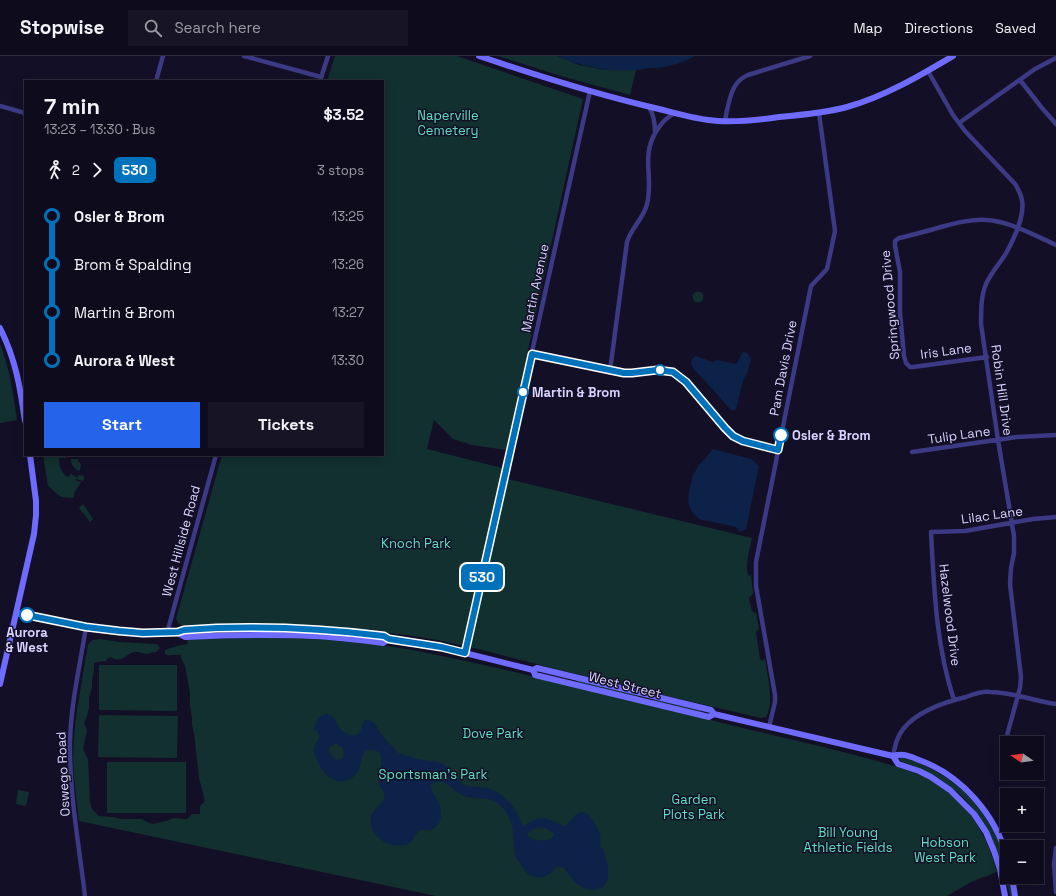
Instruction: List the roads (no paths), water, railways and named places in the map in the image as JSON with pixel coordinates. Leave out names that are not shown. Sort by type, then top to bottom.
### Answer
[{"type":"street","points":[[156,80],[163,56]]},
{"type":"street","points":[[244,56],[321,79],[328,56]]},
{"type":"street","points":[[479,56],[590,91],[649,107],[709,120],[725,121],[756,120],[819,113],[846,108],[884,94],[953,56]]},
{"type":"street","points":[[725,121],[733,89],[742,78],[810,56]]},
{"type":"street","points":[[959,123],[1035,69],[1056,58]]},
{"type":"street","name":"Robin Hill Drive","points":[[928,71],[953,115],[975,142],[1008,177],[1018,190],[1022,200],[1022,209],[1017,228],[1008,250],[986,283],[981,310],[981,324],[1015,546],[1010,584],[1021,677],[1007,736]]},
{"type":"street","points":[[1020,80],[1056,124]]},
{"type":"street","name":"Martin Avenue","points":[[465,653],[590,91]]},
{"type":"street","points":[[0,106],[24,113]]},
{"type":"street","points":[[610,371],[629,236],[646,208],[650,193],[648,157],[654,134],[655,120],[649,107]]},
{"type":"street","points":[[654,134],[664,120],[676,113]]},
{"type":"street","name":"Pam Davis Drive","points":[[770,727],[775,695],[756,586],[756,562],[811,286],[827,269],[835,231],[819,113]]},
{"type":"street","name":"Springwood Drive","points":[[908,365],[906,364],[904,356],[900,313],[900,276],[895,246],[896,241],[899,238],[971,220],[992,221],[1017,228]]},
{"type":"street","points":[[1017,228],[1056,245]]},
{"type":"street","points":[[0,328],[12,356],[16,370],[24,415]]},
{"type":"street","points":[[532,354],[610,371],[632,373],[657,370],[673,372],[686,382],[733,436],[743,441],[778,450]]},
{"type":"street","name":"Iris Lane","points":[[908,365],[913,367],[987,357]]},
{"type":"street","name":"Tulip Lane","points":[[912,452],[998,440],[1056,435]]},
{"type":"street","points":[[0,684],[31,548],[36,515],[35,488],[30,456]]},
{"type":"street","name":"West Hillside Road","points":[[167,633],[216,456]]},
{"type":"street","name":"Lilac Lane","points":[[931,532],[965,531],[1056,517]]},
{"type":"street","name":"Hazelwood Drive","points":[[931,532],[933,580],[940,645],[954,700]]},
{"type":"street","name":"West Street","points":[[16,613],[86,627],[130,632],[178,632],[185,636],[296,635],[383,643],[389,639],[441,647],[533,670],[537,668],[711,710],[714,714],[893,756],[900,754],[923,762],[943,772],[964,788],[976,800],[993,823],[1002,840]]},
{"type":"street","name":"Oswego Road","points":[[85,896],[70,757],[72,718],[86,627]]},
{"type":"street","points":[[893,756],[900,734],[910,722],[936,707],[954,700],[988,692],[1004,693],[1056,704]]},
{"type":"street","name":"West Street","points":[[893,756],[898,764],[919,771],[950,790],[974,814],[986,832],[994,851],[1000,869],[1005,896]]},
{"type":"street","points":[[1056,848],[1054,864],[1056,892]]},
{"type":"street","points":[[1013,884],[1015,896]]},
{"type":"water","points":[[557,56],[695,56],[666,67],[638,70],[615,70],[586,66]]},
{"type":"water","points":[[743,352],[747,353],[751,359],[747,374],[744,378],[736,409],[733,411],[693,368],[691,361],[696,356],[713,362],[717,360],[736,364]]},
{"type":"water","points":[[713,449],[751,459],[759,466],[746,529],[740,532],[736,527],[699,519],[692,512],[688,502],[689,490],[693,475],[699,465]]},
{"type":"water","points":[[327,714],[333,717],[343,731],[353,736],[358,734],[365,720],[372,721],[381,734],[398,753],[417,759],[439,762],[451,769],[462,784],[466,786],[487,788],[498,792],[511,804],[523,826],[534,820],[545,818],[564,826],[567,825],[579,813],[582,812],[588,814],[600,833],[600,846],[605,855],[608,866],[607,882],[604,886],[596,890],[586,889],[575,882],[564,868],[558,866],[543,877],[529,875],[516,857],[511,822],[504,809],[496,802],[491,800],[470,798],[460,794],[447,784],[440,781],[431,784],[432,791],[440,805],[441,810],[441,818],[437,826],[428,830],[420,830],[412,842],[408,844],[395,845],[382,841],[377,837],[371,825],[373,812],[382,803],[384,796],[384,792],[379,784],[381,762],[380,753],[376,750],[368,750],[364,752],[359,769],[352,778],[346,781],[335,780],[321,768],[314,752],[314,746],[320,736],[317,731],[313,730],[319,717]],"holes":[[[335,744],[343,748],[344,754],[342,759],[336,760],[330,753],[329,748]],[[537,828],[545,828],[553,833],[554,835],[551,839],[536,840],[527,835],[530,831]]]},
{"type":"place","name":"Martin & Brom","points":[[523,392]]},
{"type":"place","name":"Osler & Brom","points":[[781,435]]},
{"type":"place","name":"Aurora & West","points":[[27,615]]},
{"type":"park label","name":"Naperville Cemetery","points":[[448,122]]},
{"type":"park label","name":"Knoch Park","points":[[416,543]]},
{"type":"park label","name":"Dove Park","points":[[493,733]]},
{"type":"park label","name":"Sportsman's Park","points":[[433,774]]},
{"type":"park label","name":"Garden Plots Park","points":[[694,806]]},
{"type":"park label","name":"Bill Young Athletic Fields","points":[[848,840]]},
{"type":"park label","name":"Hobson West Park","points":[[945,850]]}]
